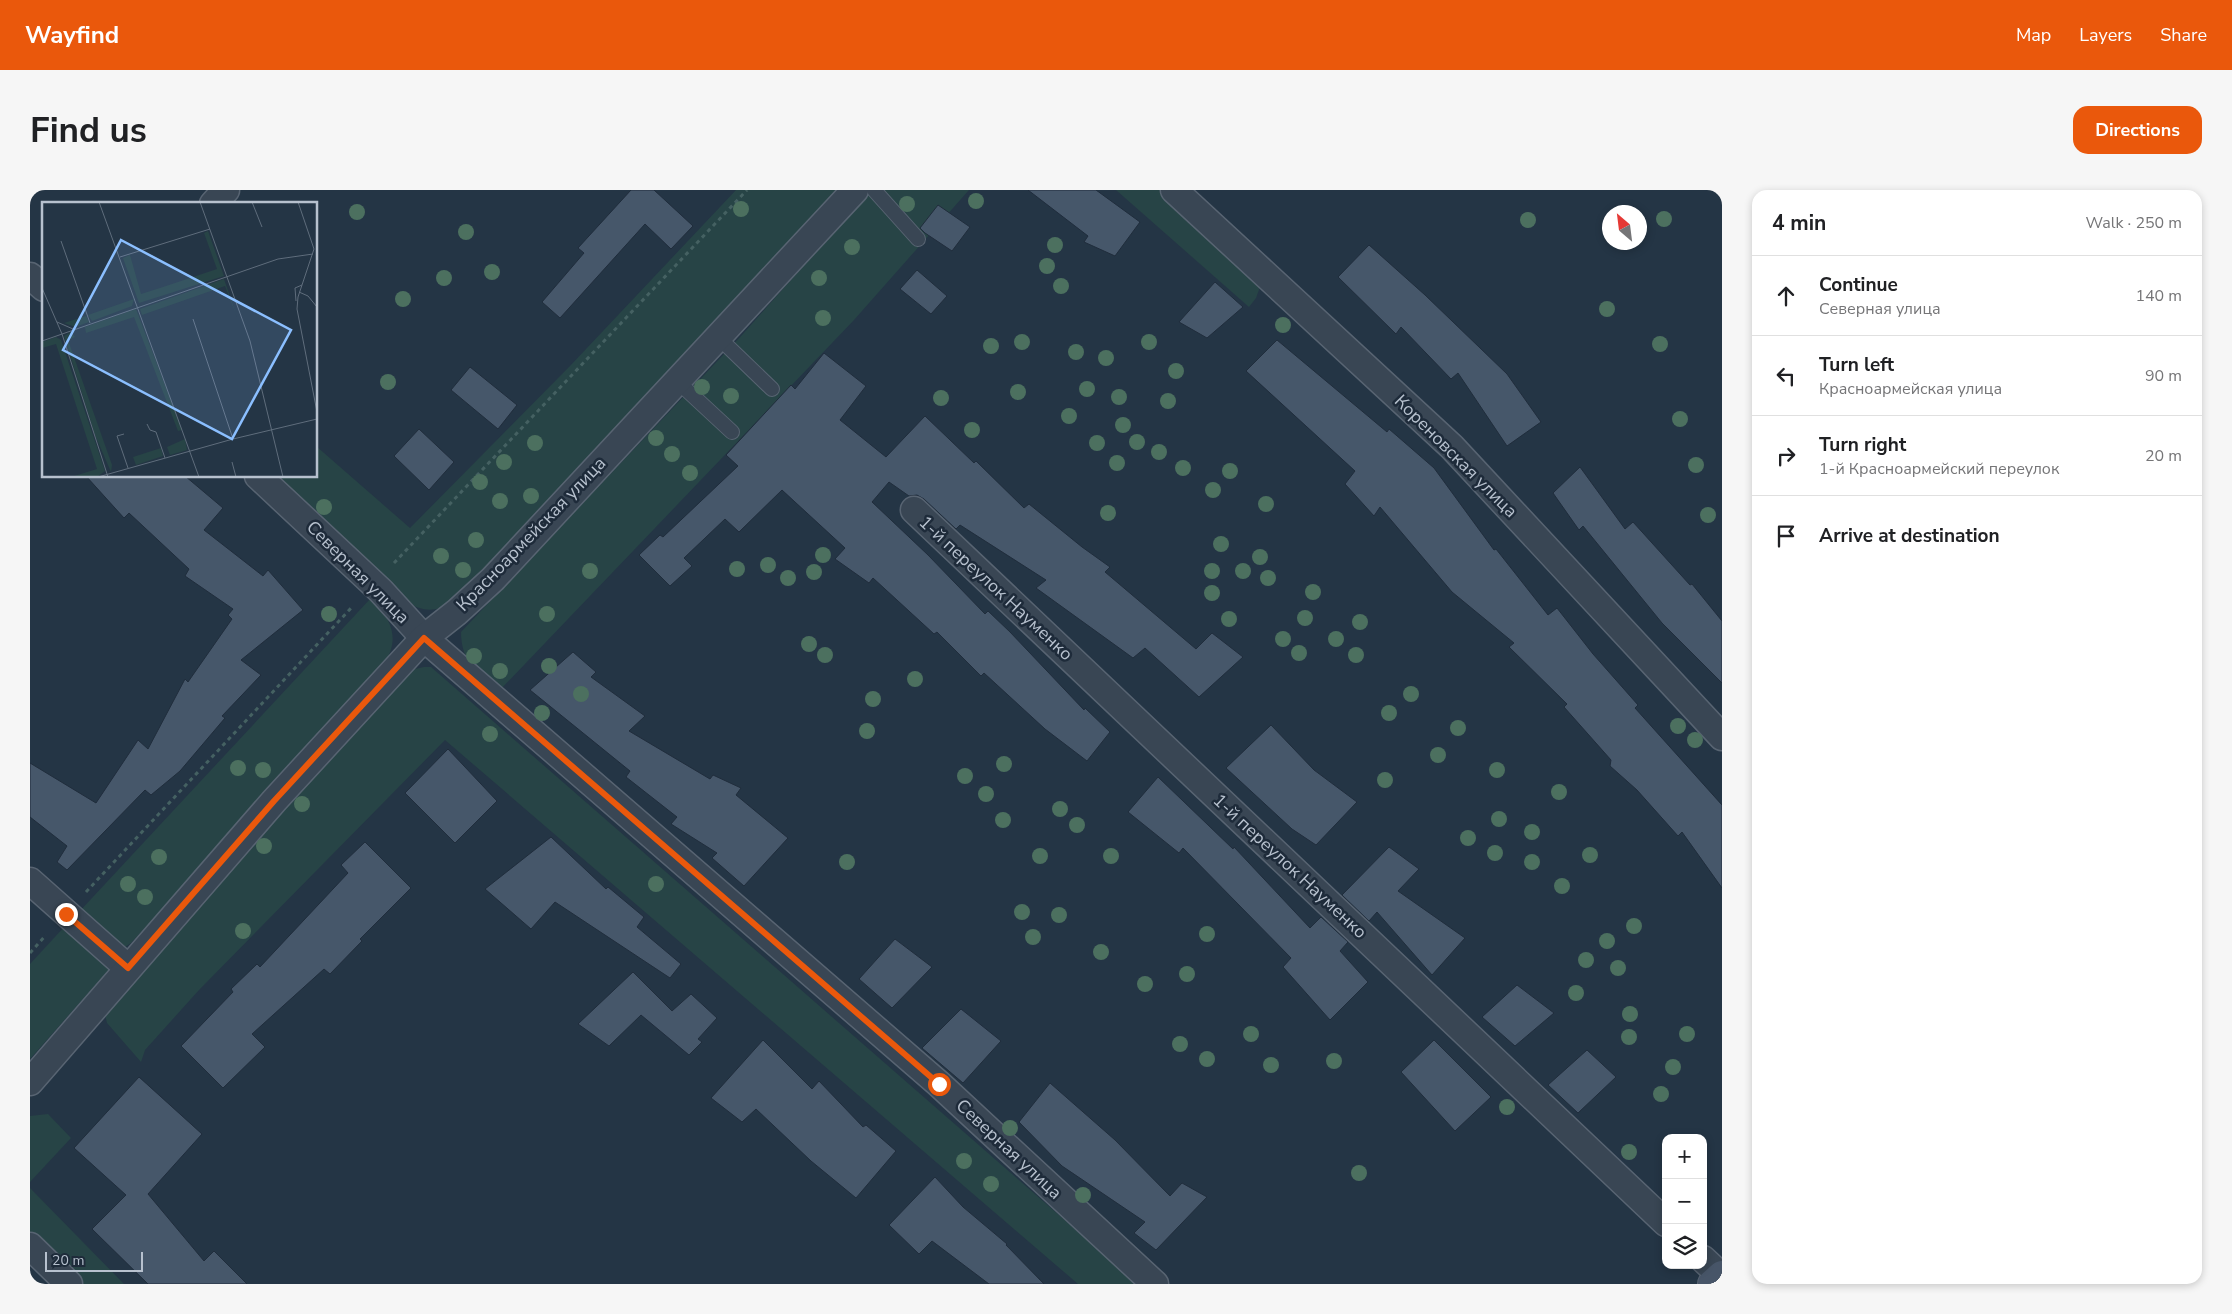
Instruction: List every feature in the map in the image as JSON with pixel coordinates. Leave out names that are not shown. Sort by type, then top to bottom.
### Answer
[{"type":"street","points":[[215,202],[226,190]]},
{"type":"street","name":"Красноармейская улица","points":[[33,1076],[274,801],[424,638],[457,612],[493,579],[855,190]]},
{"type":"street","name":"Кореновская улица","points":[[1174,190],[1452,447],[1722,737]]},
{"type":"street","points":[[30,276],[42,286]]},
{"type":"street","name":"Северная улица","points":[[260,478],[380,591],[424,638],[939,1084],[1155,1284]]},
{"type":"street","name":"1-й переулок Науменко","points":[[914,510],[1662,1219]]},
{"type":"street","points":[[30,881],[128,968]]},
{"type":"street","points":[[30,1246],[69,1284]]},
{"type":"lane","points":[[874,190],[918,239]]},
{"type":"lane","points":[[718,337],[772,389]]},
{"type":"lane","points":[[677,381],[732,432]]},
{"type":"green space","points":[[736,190],[841,190],[675,370],[452,603],[429,610],[418,608],[407,602],[271,478],[318,478],[318,448],[410,528],[570,366]]},
{"type":"green space","points":[[871,190],[969,190],[854,320],[500,690],[472,666],[464,651],[461,632],[742,335]]},
{"type":"green space","points":[[1116,190],[1163,190],[1260,287],[1256,298],[1249,307]]},
{"type":"green space","points":[[371,598],[390,624],[393,636],[392,647],[381,668],[363,692],[131,943],[125,947],[79,912]]},
{"type":"green space","points":[[431,667],[1138,1284],[1078,1284],[445,740],[199,990],[145,1050],[141,1062],[107,1023],[105,1014],[109,1003],[405,675],[415,669]]},
{"type":"green space","points":[[66,925],[113,965],[30,1059],[30,964]]},
{"type":"green space","points":[[48,1114],[71,1138],[30,1182],[30,1116]]},
{"type":"green space","points":[[30,1188],[124,1284],[77,1284],[30,1238]]},
{"type":"building","points":[[631,190],[654,190],[693,226],[671,249],[645,224],[560,318],[542,302],[584,253],[578,248]]},
{"type":"building","points":[[1028,190],[1096,190],[1140,222],[1115,256],[1084,242],[1088,236]]},
{"type":"building","points":[[938,205],[970,227],[952,251],[920,228]]},
{"type":"building","points":[[1369,245],[1425,295],[1507,374],[1541,422],[1507,446],[1458,373],[1451,379],[1401,327],[1396,334],[1338,277]]},
{"type":"building","points":[[917,270],[947,296],[931,314],[900,289]]},
{"type":"building","points":[[1215,282],[1243,307],[1207,338],[1179,322]]},
{"type":"building","points":[[1277,340],[1387,432],[1389,429],[1434,468],[1494,550],[1496,549],[1548,615],[1557,608],[1593,654],[1638,705],[1635,708],[1722,805],[1722,888],[1682,832],[1678,836],[1637,790],[1610,766],[1611,760],[1564,707],[1567,704],[1509,647],[1514,643],[1452,592],[1380,507],[1374,516],[1345,484],[1355,471],[1246,371]]},
{"type":"building","points":[[824,353],[866,386],[840,420],[886,457],[925,416],[974,463],[976,461],[1024,508],[1029,504],[1110,567],[1105,572],[1196,649],[1212,633],[1243,657],[1199,697],[1145,648],[1133,658],[1036,588],[1046,580],[960,525],[956,529],[924,499],[917,495],[909,496],[889,482],[872,502],[928,555],[985,614],[988,611],[1010,632],[1084,710],[1085,708],[1110,732],[1087,761],[1045,729],[984,673],[981,676],[937,632],[934,634],[873,578],[869,583],[835,559],[845,548],[782,490],[739,532],[725,519],[684,558],[692,566],[670,586],[639,555],[660,535],[663,537],[738,466],[726,455],[791,385],[795,389]]},
{"type":"building","points":[[470,367],[517,405],[498,429],[451,390]]},
{"type":"building","points":[[419,429],[454,462],[429,490],[394,456]]},
{"type":"building","points":[[1580,467],[1625,529],[1633,522],[1690,585],[1692,584],[1722,621],[1722,683],[1662,623],[1583,526],[1579,530],[1553,493]]},
{"type":"building","points":[[88,478],[187,478],[223,508],[204,530],[263,576],[268,570],[303,610],[241,660],[261,675],[222,716],[225,718],[180,771],[151,795],[145,790],[67,870],[57,862],[67,846],[30,817],[30,763],[96,803],[138,740],[148,749],[185,679],[188,682],[232,619],[228,615],[233,609],[185,576],[189,569],[129,513],[124,518]]},
{"type":"building","points":[[573,652],[596,672],[591,677],[645,716],[629,731],[710,779],[713,775],[741,788],[736,795],[788,838],[744,886],[712,858],[717,853],[671,824],[677,817],[626,777],[630,771],[530,690]]},
{"type":"building","points":[[1271,725],[1314,770],[1357,802],[1316,845],[1292,829],[1226,768]]},
{"type":"building","points":[[448,749],[497,801],[455,843],[405,793]]},
{"type":"building","points":[[1158,777],[1233,849],[1234,847],[1310,928],[1321,917],[1348,942],[1340,951],[1368,982],[1330,1020],[1283,967],[1291,958],[1183,848],[1179,853],[1128,812]]},
{"type":"building","points":[[551,837],[606,889],[608,887],[644,917],[637,927],[681,964],[670,978],[555,902],[531,929],[485,889]]},
{"type":"building","points":[[365,842],[411,888],[360,939],[362,941],[330,974],[324,969],[252,1034],[265,1047],[223,1088],[181,1046],[233,992],[231,989],[257,964],[260,967],[348,873],[341,865]]},
{"type":"building","points":[[1389,847],[1419,869],[1398,891],[1465,938],[1432,975],[1377,912],[1369,921],[1342,895]]},
{"type":"building","points":[[895,939],[932,967],[892,1008],[859,979]]},
{"type":"building","points":[[633,972],[672,1011],[691,994],[717,1018],[698,1039],[702,1042],[689,1055],[641,1015],[609,1046],[578,1024]]},
{"type":"building","points":[[1517,985],[1554,1013],[1515,1046],[1482,1017]]},
{"type":"building","points":[[961,1009],[1001,1041],[963,1083],[922,1048]]},
{"type":"building","points":[[763,1040],[812,1089],[819,1081],[863,1127],[866,1125],[896,1151],[856,1198],[811,1161],[756,1109],[742,1122],[711,1098]]},
{"type":"building","points":[[1434,1040],[1491,1097],[1455,1131],[1401,1072]]},
{"type":"building","points":[[1587,1050],[1616,1077],[1578,1113],[1548,1085]]},
{"type":"building","points":[[139,1077],[202,1134],[148,1194],[204,1261],[214,1251],[247,1284],[148,1284],[92,1229],[126,1195],[74,1148]]},
{"type":"building","points":[[1050,1083],[1115,1140],[1170,1196],[1182,1183],[1207,1197],[1156,1250],[1134,1233],[1145,1222],[1062,1166],[1019,1122]]},
{"type":"building","points":[[935,1177],[963,1207],[1007,1244],[1044,1284],[989,1284],[932,1241],[919,1254],[889,1225]]},
{"type":"route","points":[[66,914],[128,968],[274,801],[424,638],[939,1084]]}]
